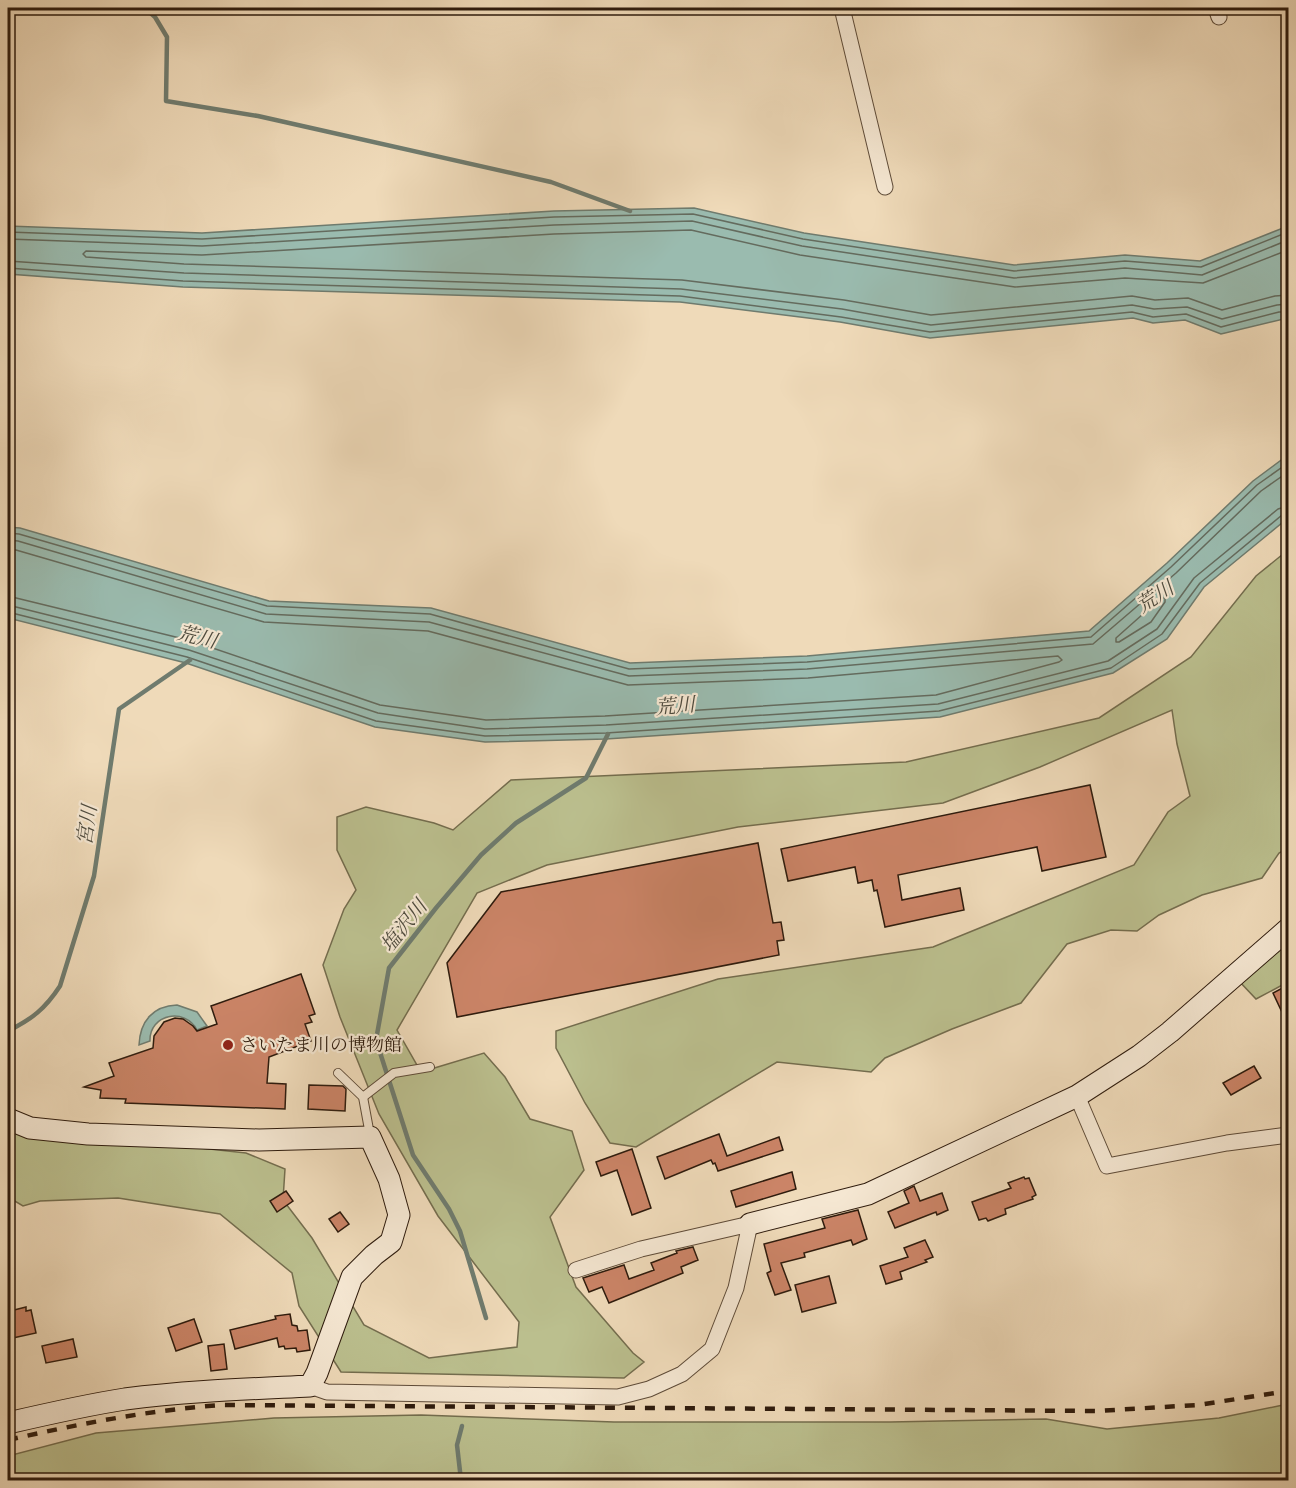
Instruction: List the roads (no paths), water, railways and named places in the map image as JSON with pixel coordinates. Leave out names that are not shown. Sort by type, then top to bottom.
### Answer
[{"type":"street","points":[[842,8],[885,187]]},
{"type":"street","points":[[576,1270],[641,1249],[868,1194],[1077,1096],[1139,1056],[1170,1032],[1288,929]]},
{"type":"street","points":[[1077,1096],[1107,1166],[1227,1143],[1288,1135]]},
{"type":"street","points":[[8,1119],[30,1128],[88,1134],[259,1140],[370,1137],[388,1179],[399,1215],[391,1242],[352,1277],[317,1373],[310,1386]]},
{"type":"street","points":[[8,1423],[126,1399],[236,1389],[310,1386],[327,1392],[618,1397],[649,1389],[682,1374],[712,1349],[736,1288],[750,1224]]},
{"type":"lane","points":[[363,1097],[394,1072],[430,1067]]},
{"type":"lane","points":[[338,1073],[363,1097],[370,1137]]},
{"type":"water","points":[[694,208],[804,233],[1014,265],[1125,255],[1200,261],[1288,226],[1288,318],[1221,334],[1185,320],[1153,323],[1133,318],[930,338],[840,322],[680,302],[183,287],[8,274],[8,226],[202,233],[554,211]]},
{"type":"water","name":"荒川","points":[[1288,455],[1288,518],[1204,587],[1167,639],[1113,673],[940,717],[606,739],[485,742],[375,727],[186,663],[8,618],[8,527],[20,528],[269,601],[431,608],[630,663],[807,656],[1089,631],[1167,563],[1253,481]]},
{"type":"water","points":[[177,1005],[197,1012],[207,1026],[197,1030],[184,1018],[169,1017],[155,1025],[150,1041],[139,1045],[142,1029],[149,1016],[161,1008]]},
{"type":"waterway","points":[[145,8],[155,17],[167,37],[166,101],[258,116],[551,182],[630,211]]},
{"type":"waterway","name":"宮川","points":[[8,1031],[37,1013],[60,986],[94,876],[119,709],[190,660]]},
{"type":"waterway","name":"塩沢川","points":[[486,1318],[460,1231],[449,1209],[413,1155],[376,1040],[389,968],[481,855],[516,823],[586,778],[608,734]]},
{"type":"waterway","name":"塩沢川","points":[[461,1480],[457,1445],[462,1426]]},
{"type":"railway","points":[[8,1440],[114,1418],[222,1405],[1096,1411],[1198,1405],[1288,1391]]},
{"type":"place","name":"さいたま川の博物館","points":[[228,1045]]}]
